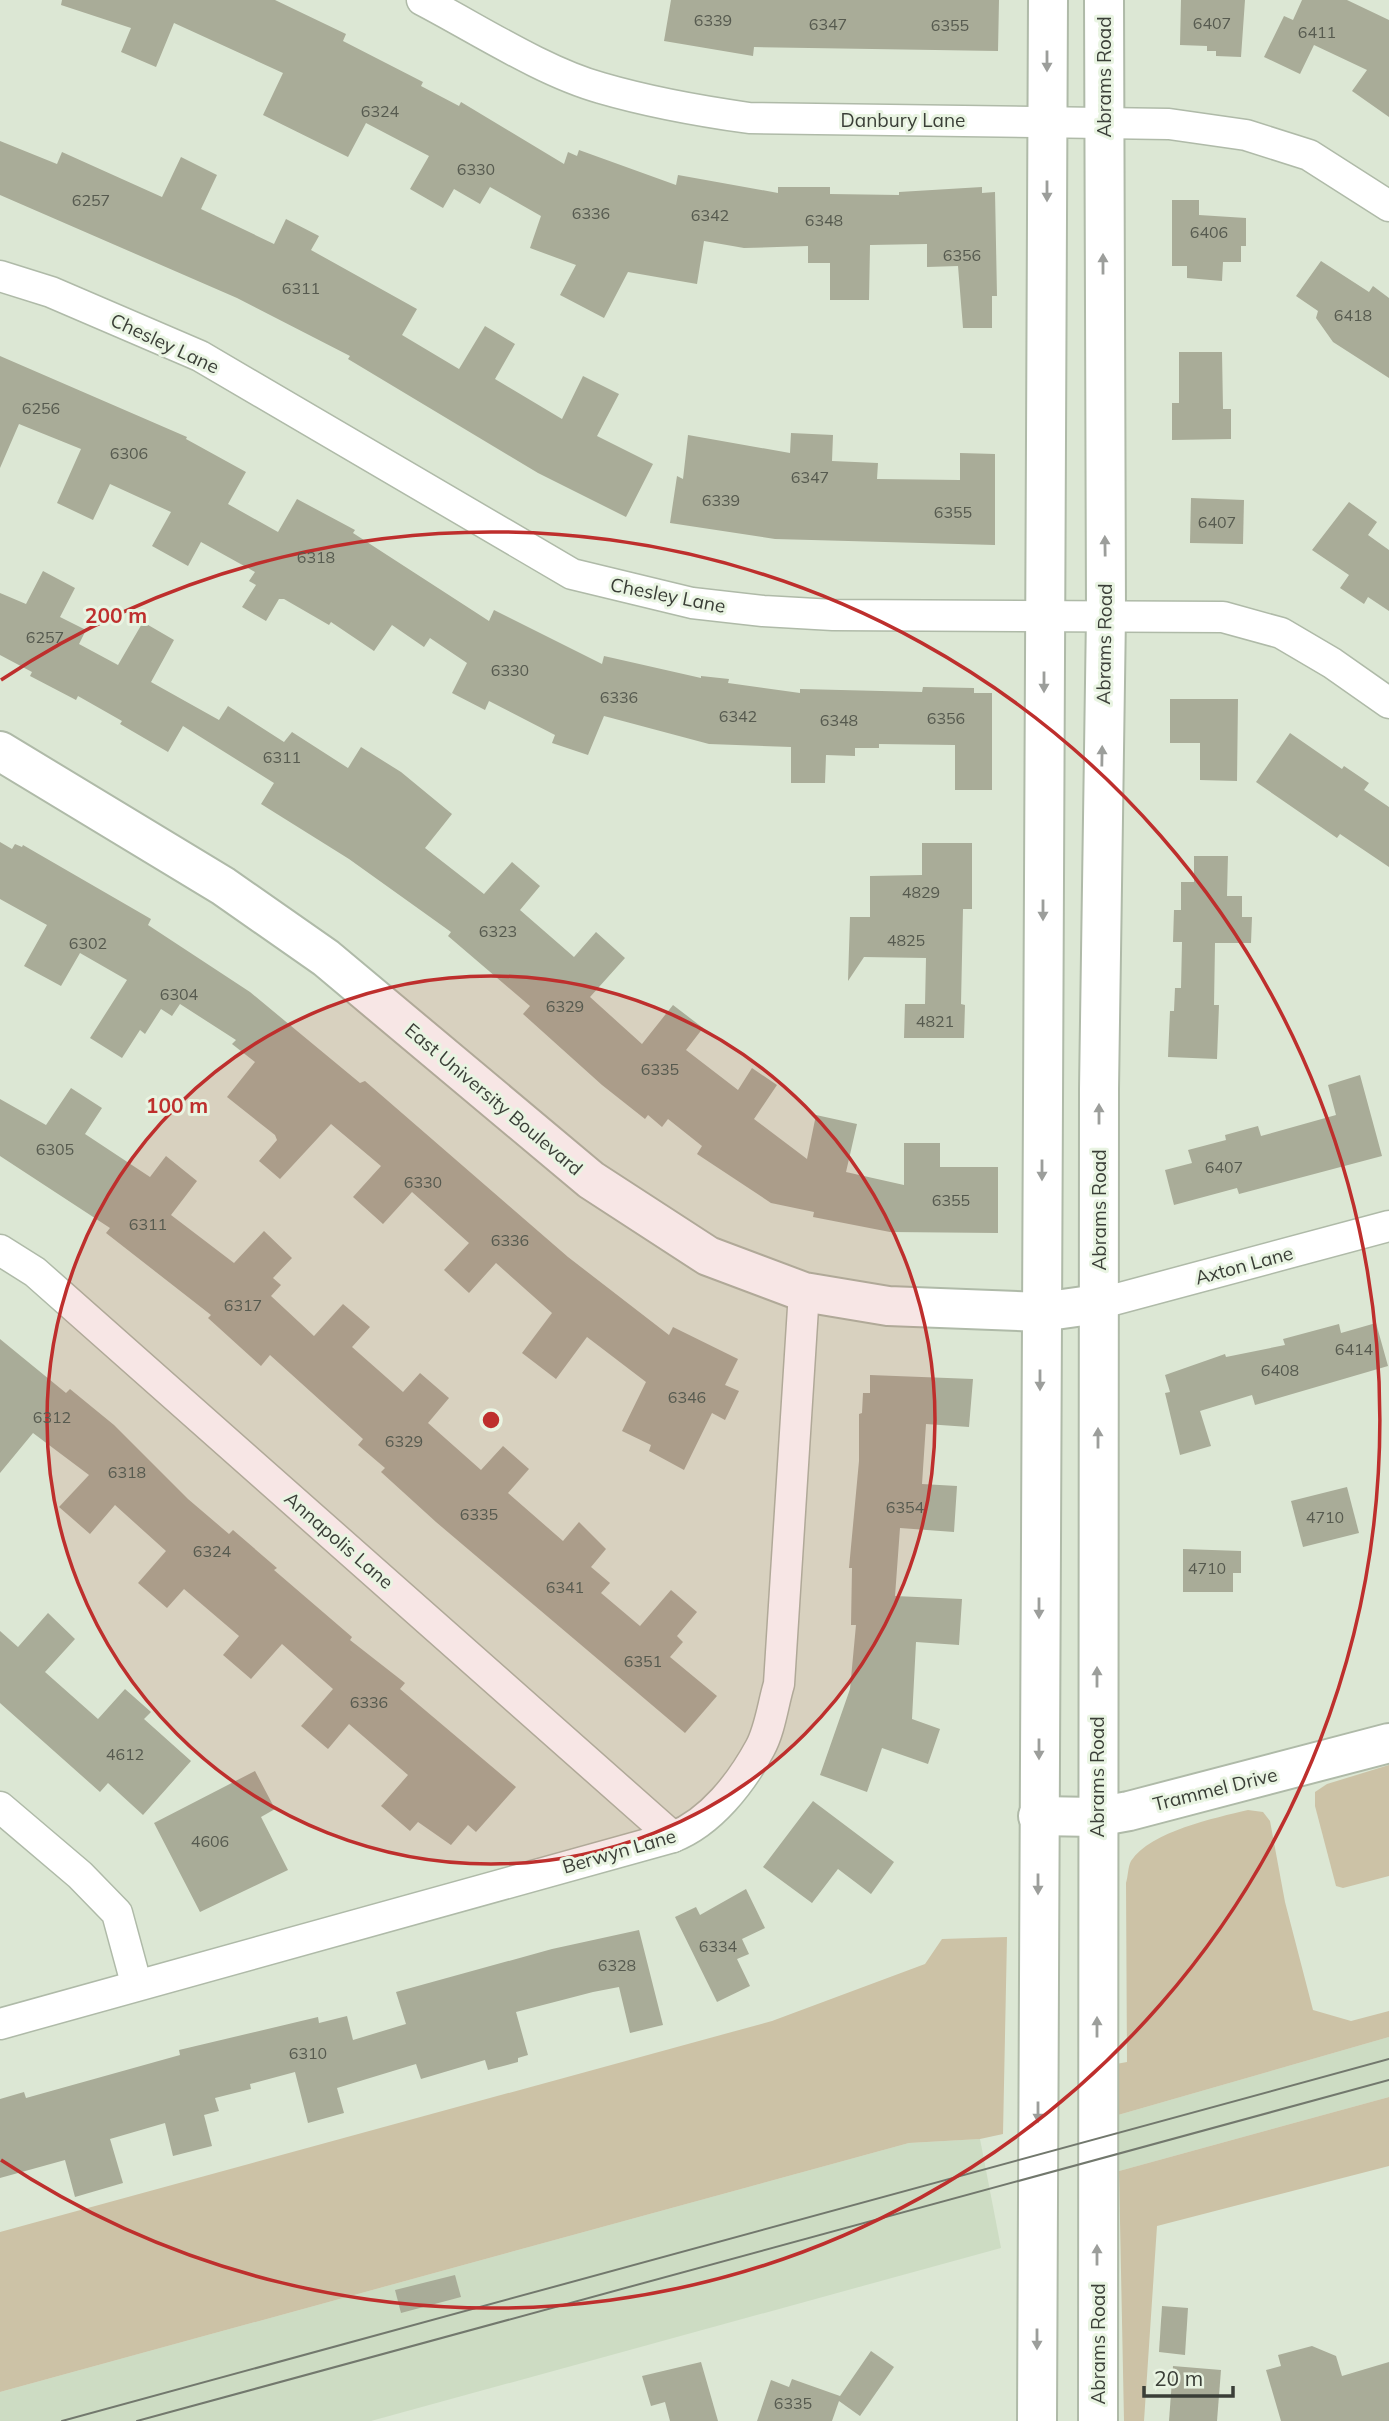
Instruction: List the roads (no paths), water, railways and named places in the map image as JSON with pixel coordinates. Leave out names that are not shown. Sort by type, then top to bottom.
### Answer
[{"type":"main road","points":[[1037,2421],[1048,0]]},
{"type":"main road","name":"Abrams Road","points":[[1098,2421],[1096,1817],[1101,824],[1105,615],[1104,0]]},
{"type":"main road","name":"East University Boulevard","points":[[0,751],[223,886],[326,958],[591,1180],[708,1256],[804,1292],[888,1306],[1041,1312],[1098,1304]]},
{"type":"main road","name":"Trammel Drive","points":[[1038,1816],[1096,1817],[1389,1743]]},
{"type":"street","name":"Danbury Lane","points":[[422,0],[538,61],[598,88],[686,108],[749,118],[1169,124],[1246,135],[1309,155],[1389,206]]},
{"type":"street","name":"Chesley Lane","points":[[0,276],[51,292],[200,356],[572,574],[692,603],[763,611],[833,615],[1223,617],[1281,633],[1332,663],[1389,703]]},
{"type":"street","name":"Axton Lane","points":[[1098,1304],[1389,1226]]},
{"type":"street","name":"Annapolis Lane","points":[[0,1250],[46,1281],[673,1836]]},
{"type":"street","name":"Berwyn Lane","points":[[0,2024],[136,1983],[673,1836],[691,1830],[718,1807],[761,1746],[779,1684],[804,1292]]},
{"type":"street","points":[[0,1807],[79,1875],[117,1913],[136,1983]]},
{"type":"tram line","points":[[62,2421],[1389,2059]]},
{"type":"tram line","points":[[137,2421],[1389,2080]]}]
